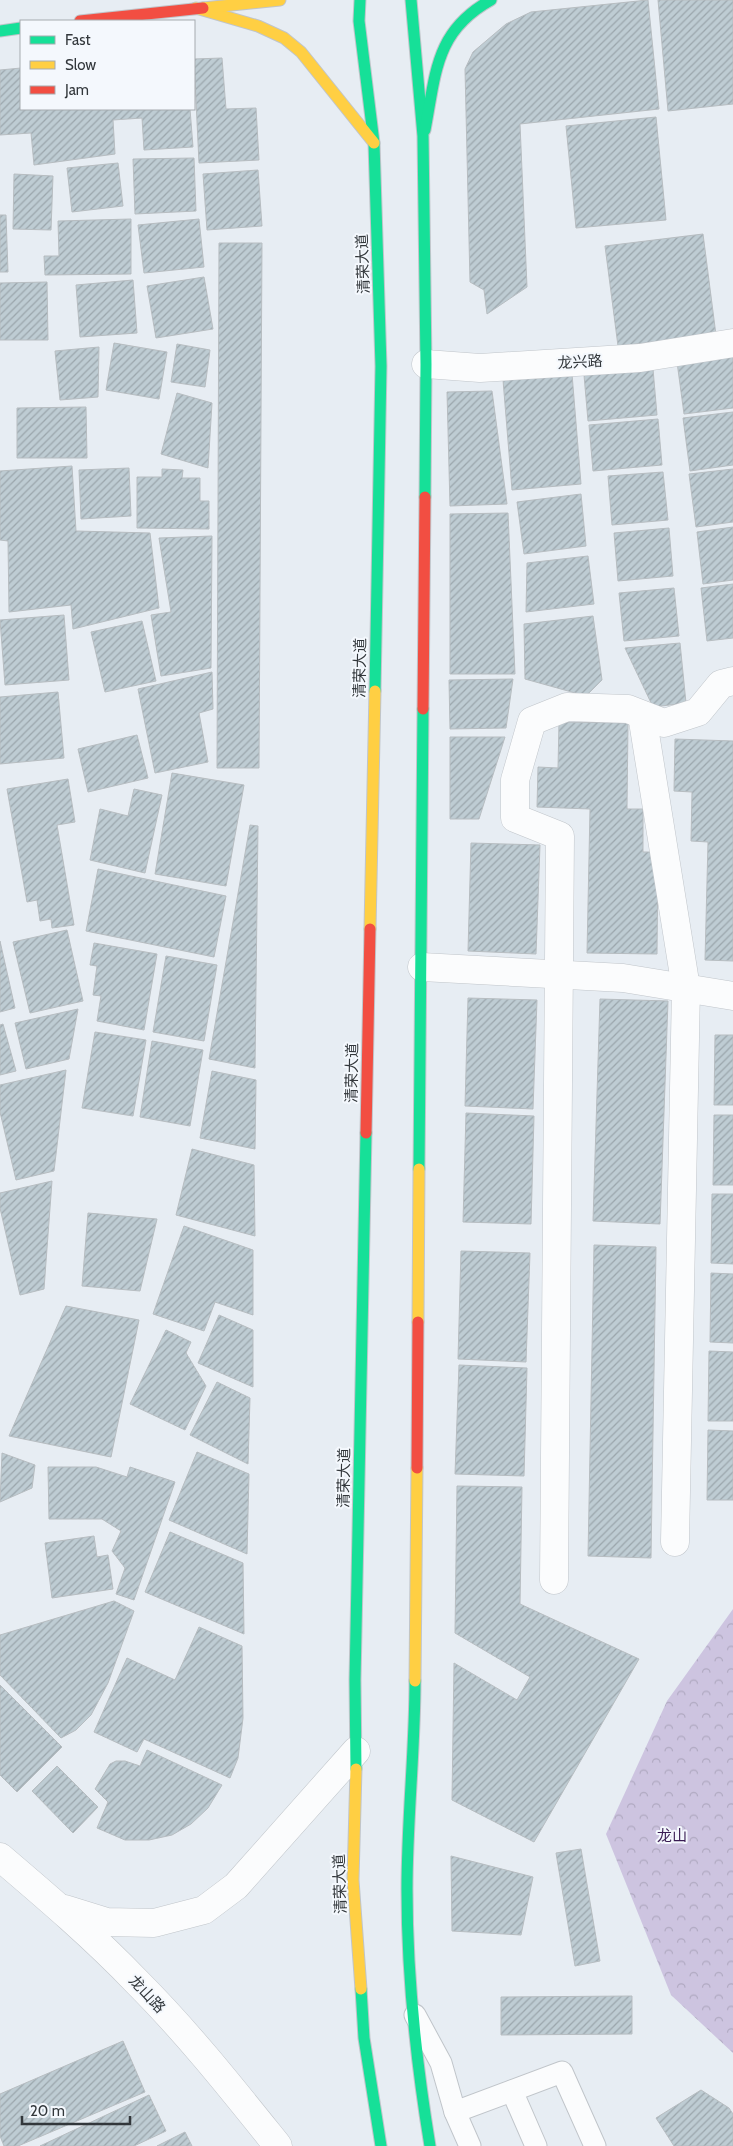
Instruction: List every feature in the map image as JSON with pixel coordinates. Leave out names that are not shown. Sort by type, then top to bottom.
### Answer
[{"type":"main road","points":[[89,20],[280,0]]},
{"type":"main road","name":"清荣大道","points":[[360,0],[359,21],[374,142],[381,366],[355,1680],[356,1751],[353,1880],[364,2038],[381,2146]]},
{"type":"main road","points":[[411,0],[423,136],[426,364],[415,1694],[407,1889],[412,2008],[422,2102],[430,2146]]},
{"type":"main road","points":[[423,136],[440,56],[447,38],[458,22],[482,4],[491,0]]},
{"type":"main road","points":[[196,8],[258,26],[284,38],[301,52],[374,142]]},
{"type":"main road","points":[[0,31],[20,28]]},
{"type":"street","name":"龙兴路","points":[[426,364],[480,368],[640,358],[733,344]]},
{"type":"street","points":[[554,1580],[560,836],[515,818],[515,780],[532,721],[566,707],[628,709],[664,724],[698,712],[720,684],[733,681]]},
{"type":"street","points":[[642,715],[686,988],[675,1542]]},
{"type":"street","points":[[422,967],[623,978],[733,996]]},
{"type":"street","points":[[60,1907],[107,1922],[154,1923],[204,1910],[236,1886],[356,1751]]},
{"type":"street","name":"龙山路","points":[[0,1857],[60,1907],[138,1982],[220,2075],[278,2146]]},
{"type":"lane","points":[[412,2008],[441,2063],[455,2112],[470,2146]]},
{"type":"lane","points":[[455,2112],[562,2072],[595,2146]]},
{"type":"lane","points":[[512,2091],[536,2146]]},
{"type":"green space","name":"龙山","points":[[733,1609],[733,2053],[671,1995],[606,1834],[667,1701]]},
{"type":"building","points":[[648,0],[659,109],[520,124],[527,287],[487,314],[484,290],[470,282],[465,69],[473,52],[506,24],[531,12]]},
{"type":"building","points":[[658,0],[733,0],[733,104],[668,111]]},
{"type":"building","points":[[222,58],[226,109],[256,108],[259,160],[199,163],[195,59]]},
{"type":"building","points":[[20,68],[20,110],[190,110],[193,147],[144,150],[142,118],[113,120],[115,154],[34,165],[31,133],[0,135],[0,70]]},
{"type":"building","points":[[656,117],[666,220],[576,228],[566,126]]},
{"type":"building","points":[[194,158],[196,211],[135,214],[133,159]]},
{"type":"building","points":[[118,163],[123,206],[72,212],[67,168]]},
{"type":"building","points":[[258,170],[262,226],[207,230],[203,174]]},
{"type":"building","points":[[14,174],[53,176],[51,230],[13,229]]},
{"type":"building","points":[[0,215],[6,215],[8,272],[0,272]]},
{"type":"building","points":[[131,219],[131,274],[45,275],[44,256],[59,256],[58,221]]},
{"type":"building","points":[[199,219],[204,267],[144,273],[138,225]]},
{"type":"building","points":[[703,234],[716,335],[618,346],[605,246]]},
{"type":"building","points":[[219,243],[262,243],[259,768],[217,768]]},
{"type":"building","points":[[204,277],[213,329],[156,338],[147,286]]},
{"type":"building","points":[[133,280],[137,333],[80,337],[76,285]]},
{"type":"building","points":[[47,282],[48,340],[0,340],[0,283]]},
{"type":"building","points":[[114,343],[167,352],[159,399],[106,390]]},
{"type":"building","points":[[177,344],[210,350],[205,387],[171,382]]},
{"type":"building","points":[[99,347],[98,397],[60,400],[55,351]]},
{"type":"building","points":[[733,354],[733,408],[684,414],[677,362]]},
{"type":"building","points":[[653,369],[657,415],[588,421],[584,375]]},
{"type":"building","points":[[572,374],[581,484],[512,490],[503,380]]},
{"type":"building","points":[[492,391],[507,504],[450,506],[447,392]]},
{"type":"building","points":[[177,393],[212,403],[208,468],[161,454]]},
{"type":"building","points":[[86,407],[87,458],[17,458],[17,408]]},
{"type":"building","points":[[733,412],[733,465],[690,471],[683,418]]},
{"type":"building","points":[[658,419],[662,465],[593,471],[589,425]]},
{"type":"building","points":[[72,466],[76,531],[150,533],[159,608],[73,629],[71,605],[9,612],[8,541],[0,540],[0,471]]},
{"type":"building","points":[[129,468],[131,516],[81,519],[79,470]]},
{"type":"building","points":[[162,469],[183,470],[182,478],[200,478],[200,501],[209,501],[209,529],[137,528],[137,477],[162,477]]},
{"type":"building","points":[[733,469],[733,522],[696,527],[689,474]]},
{"type":"building","points":[[663,472],[668,520],[612,525],[608,476]]},
{"type":"building","points":[[581,494],[586,546],[524,554],[517,502]]},
{"type":"building","points":[[508,513],[515,674],[450,674],[450,514]]},
{"type":"building","points":[[733,527],[733,580],[703,584],[697,532]]},
{"type":"building","points":[[669,528],[673,576],[618,581],[614,533]]},
{"type":"building","points":[[212,536],[211,668],[161,676],[151,615],[171,612],[159,538]]},
{"type":"building","points":[[588,556],[594,604],[526,612],[527,563]]},
{"type":"building","points":[[733,584],[733,638],[707,641],[701,588]]},
{"type":"building","points":[[674,588],[679,636],[624,641],[619,593]]},
{"type":"building","points":[[64,615],[69,680],[5,685],[0,620]]},
{"type":"building","points":[[593,616],[602,680],[586,696],[525,679],[524,624]]},
{"type":"building","points":[[142,621],[156,681],[105,692],[91,632]]},
{"type":"building","points":[[680,643],[686,703],[653,707],[625,648]]},
{"type":"building","points":[[212,672],[213,709],[199,713],[208,762],[155,773],[138,689]]},
{"type":"building","points":[[513,679],[506,728],[450,729],[449,680]]},
{"type":"building","points":[[58,692],[64,758],[0,764],[0,697]]},
{"type":"building","points":[[559,722],[628,723],[627,809],[643,809],[643,852],[658,852],[657,954],[587,953],[590,809],[537,807],[538,767],[558,768]]},
{"type":"building","points":[[137,735],[148,778],[88,792],[78,749]]},
{"type":"building","points":[[450,737],[505,737],[479,819],[450,819]]},
{"type":"building","points":[[675,739],[733,741],[733,961],[705,960],[708,842],[691,841],[692,792],[674,791]]},
{"type":"building","points":[[172,773],[244,785],[226,886],[155,874]]},
{"type":"building","points":[[68,779],[75,822],[57,825],[74,925],[52,928],[51,919],[40,921],[37,900],[27,902],[7,789]]},
{"type":"building","points":[[134,789],[162,795],[145,873],[90,860],[100,809],[128,816]]},
{"type":"building","points":[[250,825],[258,826],[255,1068],[209,1059]]},
{"type":"building","points":[[471,843],[540,845],[536,954],[468,951]]},
{"type":"building","points":[[98,869],[226,896],[214,957],[86,931]]},
{"type":"building","points":[[67,930],[83,1001],[30,1013],[13,942]]},
{"type":"building","points":[[0,941],[15,1008],[0,1012]]},
{"type":"building","points":[[94,943],[157,954],[144,1030],[97,1021],[101,996],[93,995],[97,966],[90,965]]},
{"type":"building","points":[[166,956],[217,965],[204,1041],[153,1032]]},
{"type":"building","points":[[468,998],[537,1000],[533,1109],[465,1106]]},
{"type":"building","points":[[600,999],[668,1001],[660,1224],[593,1221]]},
{"type":"building","points":[[78,1009],[69,1059],[26,1069],[15,1023]]},
{"type":"building","points":[[3,1024],[16,1071],[0,1075],[0,1025]]},
{"type":"building","points":[[95,1032],[146,1040],[133,1116],[82,1108]]},
{"type":"building","points":[[715,1035],[733,1035],[733,1105],[714,1105]]},
{"type":"building","points":[[152,1041],[203,1050],[190,1126],[140,1117]]},
{"type":"building","points":[[66,1070],[54,1171],[16,1180],[0,1112],[0,1085]]},
{"type":"building","points":[[212,1071],[256,1080],[255,1149],[200,1138]]},
{"type":"building","points":[[466,1113],[534,1116],[531,1224],[463,1222]]},
{"type":"building","points":[[714,1115],[733,1115],[733,1185],[713,1185]]},
{"type":"building","points":[[192,1149],[254,1165],[255,1236],[176,1215]]},
{"type":"building","points":[[52,1181],[44,1289],[20,1295],[0,1208],[0,1193]]},
{"type":"building","points":[[712,1194],[733,1194],[733,1264],[711,1263]]},
{"type":"building","points":[[88,1213],[157,1219],[140,1291],[82,1286]]},
{"type":"building","points":[[184,1226],[253,1250],[253,1315],[215,1302],[204,1331],[153,1314]]},
{"type":"building","points":[[594,1245],[656,1247],[651,1558],[588,1556]]},
{"type":"building","points":[[461,1251],[530,1253],[526,1362],[458,1359]]},
{"type":"building","points":[[711,1273],[733,1274],[733,1343],[710,1342]]},
{"type":"building","points":[[66,1306],[139,1320],[111,1457],[9,1436]]},
{"type":"building","points":[[219,1315],[253,1330],[253,1387],[198,1363]]},
{"type":"building","points":[[166,1330],[191,1342],[186,1353],[206,1386],[185,1430],[130,1404]]},
{"type":"building","points":[[709,1351],[733,1352],[733,1421],[708,1421]]},
{"type":"building","points":[[459,1365],[527,1368],[524,1476],[455,1474]]},
{"type":"building","points":[[217,1382],[250,1398],[248,1464],[190,1435]]},
{"type":"building","points":[[708,1430],[733,1431],[733,1500],[707,1500]]},
{"type":"building","points":[[197,1452],[249,1474],[247,1554],[169,1520]]},
{"type":"building","points":[[2,1453],[35,1465],[32,1488],[0,1502]]},
{"type":"building","points":[[48,1467],[96,1467],[127,1477],[130,1467],[175,1482],[134,1600],[116,1594],[125,1568],[112,1551],[121,1531],[102,1519],[49,1519]]},
{"type":"building","points":[[457,1486],[522,1487],[520,1604],[639,1659],[534,1842],[452,1800],[454,1663],[517,1700],[530,1677],[455,1633]]},
{"type":"building","points":[[170,1532],[243,1563],[244,1634],[145,1592]]},
{"type":"building","points":[[94,1536],[97,1557],[108,1555],[113,1589],[52,1598],[45,1543]]},
{"type":"building","points":[[114,1601],[134,1611],[108,1683],[91,1715],[76,1730],[61,1738],[0,1675],[0,1635]]},
{"type":"building","points":[[199,1627],[242,1646],[243,1718],[238,1758],[230,1778],[144,1739],[137,1752],[94,1732],[127,1658],[175,1680]]},
{"type":"building","points":[[0,1685],[62,1747],[17,1792],[0,1775]]},
{"type":"building","points":[[147,1750],[222,1785],[208,1808],[191,1824],[172,1835],[149,1840],[125,1840],[97,1828],[108,1802],[95,1789],[110,1764],[116,1761],[125,1761],[140,1766]]},
{"type":"building","points":[[57,1766],[98,1807],[73,1833],[32,1791]]},
{"type":"building","points":[[581,1849],[600,1961],[575,1966],[556,1853]]},
{"type":"building","points":[[451,1856],[533,1877],[521,1935],[452,1931]]},
{"type":"building","points":[[632,1996],[632,2034],[501,2035],[501,1997]]},
{"type":"building","points":[[123,2041],[145,2092],[18,2146],[4,2146],[0,2136],[0,2094]]},
{"type":"building","points":[[701,2090],[729,2108],[733,2114],[733,2146],[674,2146],[656,2118]]},
{"type":"building","points":[[149,2095],[166,2131],[134,2146],[40,2146]]},
{"type":"building","points":[[185,2132],[192,2146],[157,2146]]},
{"type":"traffic: fast","points":[[360,0],[359,21],[374,143],[381,366],[375,691]]},
{"type":"traffic: fast","points":[[411,0],[423,136],[426,364],[425,497]]},
{"type":"traffic: fast","points":[[425,130],[436,72],[448,40],[459,25],[473,12],[491,0]]},
{"type":"traffic: fast","points":[[0,31],[20,28]]},
{"type":"traffic: fast","points":[[419,1169],[423,709]]},
{"type":"traffic: fast","points":[[356,1769],[355,1680],[366,1133]]},
{"type":"traffic: fast","points":[[415,1681],[407,1863],[407,1921],[413,2018],[430,2146]]},
{"type":"traffic: fast","points":[[361,1989],[364,2038],[381,2146]]},
{"type":"traffic: slow","points":[[203,8],[280,0]]},
{"type":"traffic: slow","points":[[196,8],[258,26],[284,38],[301,52],[374,143]]},
{"type":"traffic: slow","points":[[370,929],[375,691]]},
{"type":"traffic: slow","points":[[418,1322],[419,1169]]},
{"type":"traffic: slow","points":[[415,1681],[417,1468]]},
{"type":"traffic: slow","points":[[356,1769],[353,1880],[361,1989]]},
{"type":"traffic: jam","points":[[89,20],[203,8]]},
{"type":"traffic: jam","points":[[423,709],[425,497]]},
{"type":"traffic: jam","points":[[366,1133],[370,929]]},
{"type":"traffic: jam","points":[[417,1468],[418,1322]]}]
